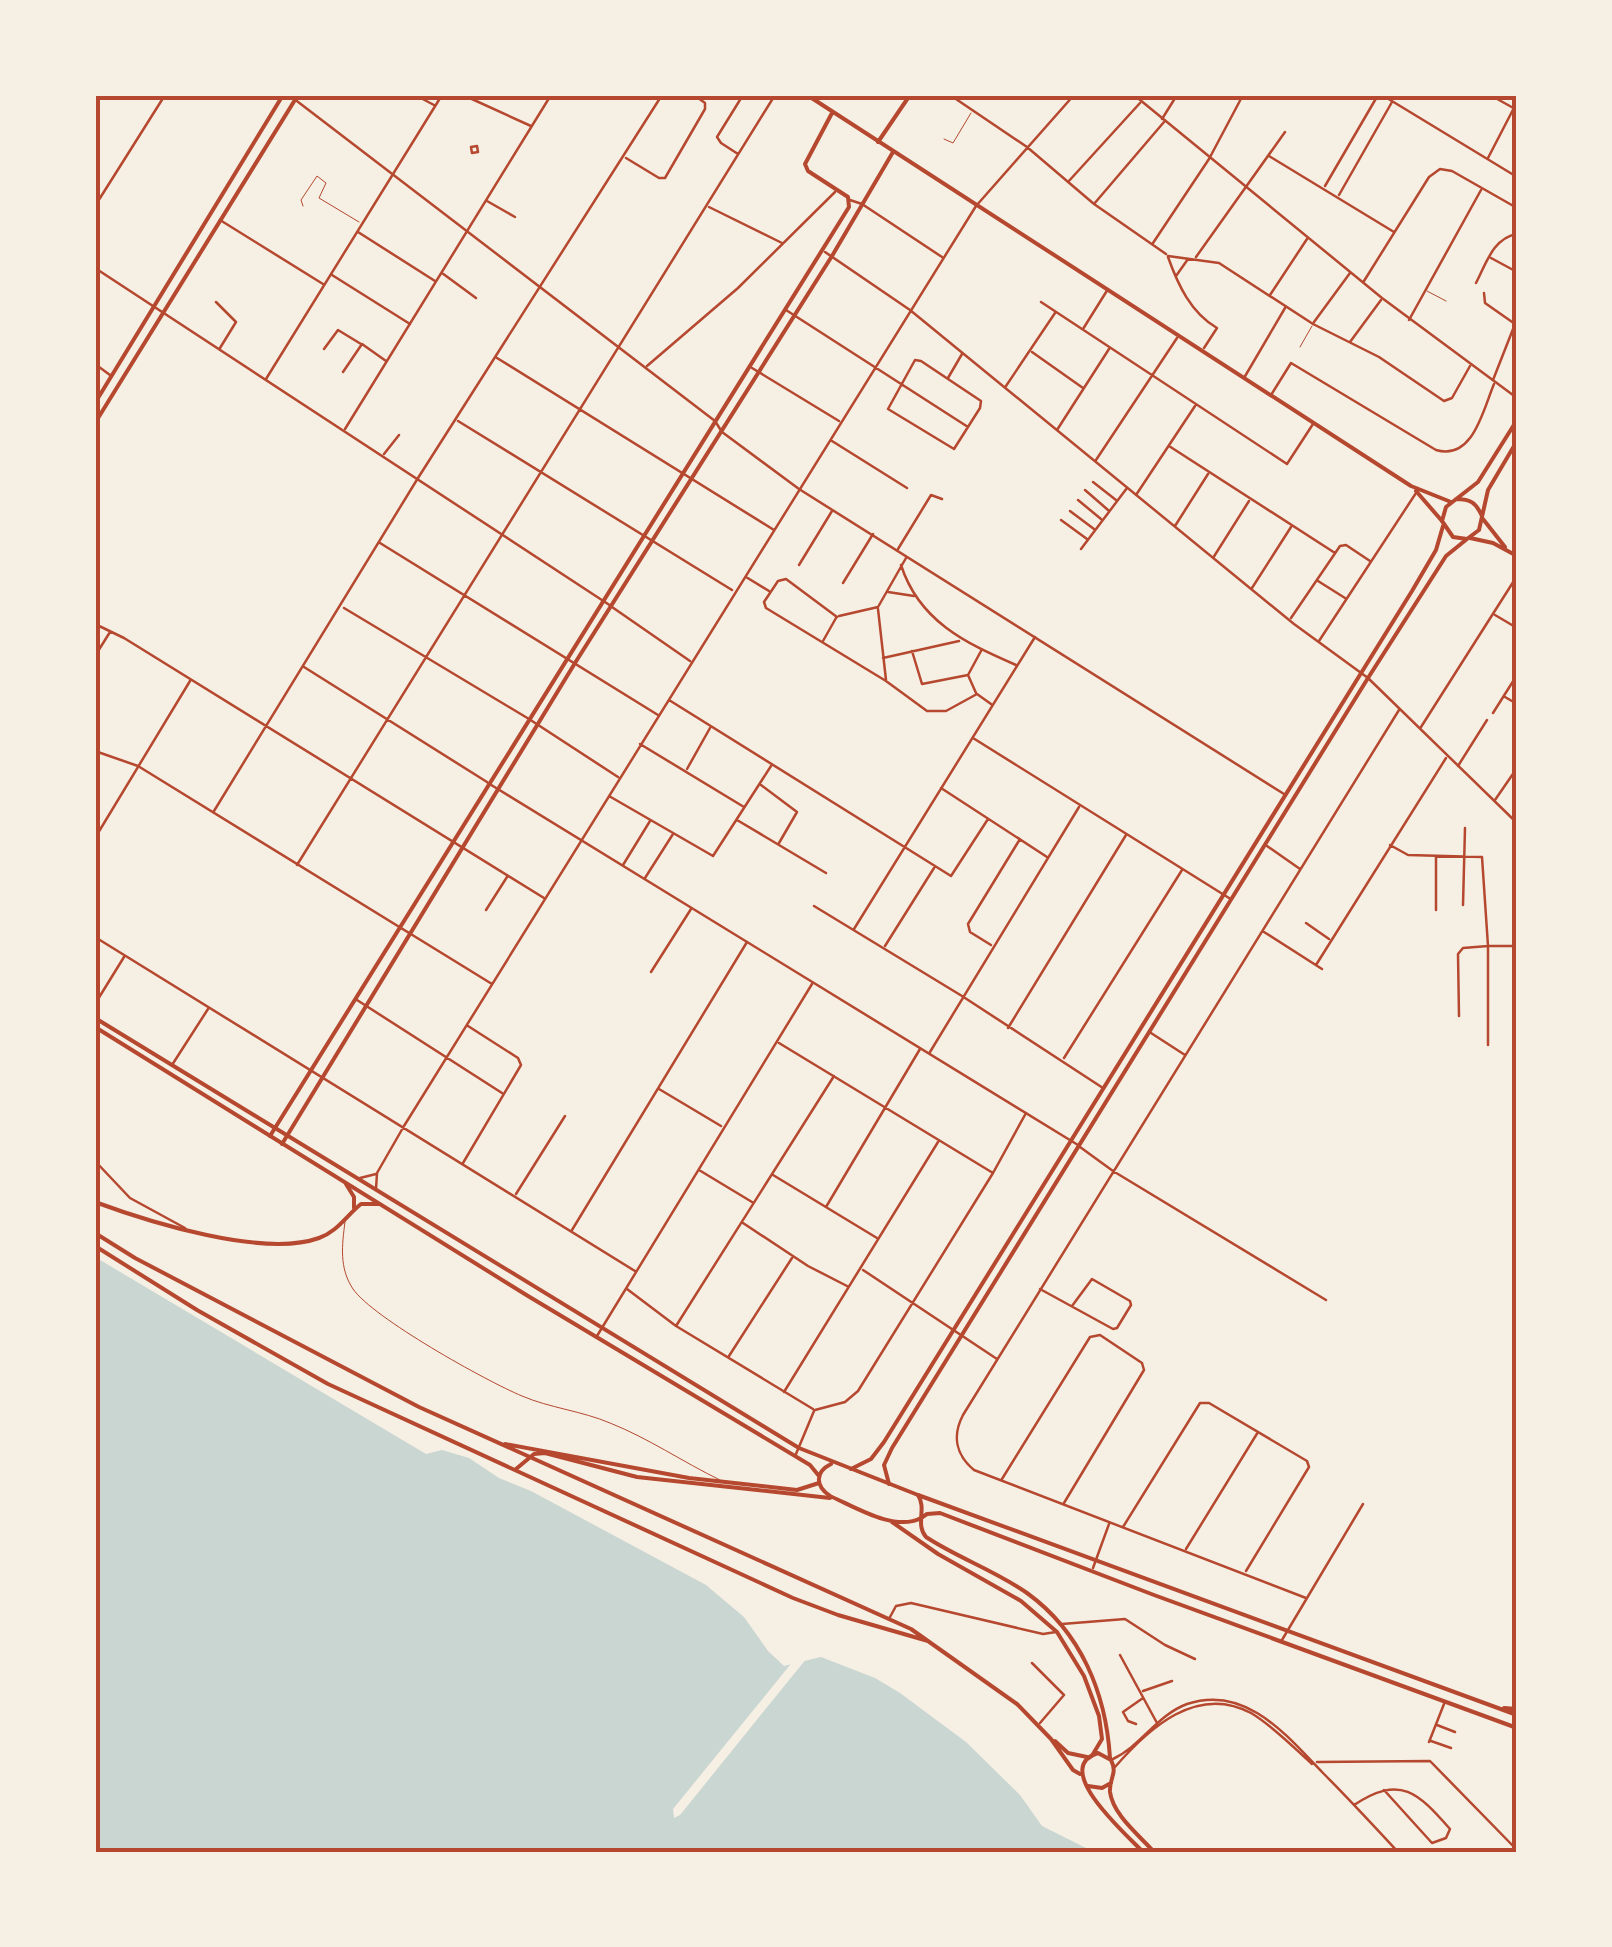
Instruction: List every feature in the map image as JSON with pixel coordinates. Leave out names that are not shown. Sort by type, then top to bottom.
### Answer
[{"type":"main road","points":[[95,403],[286,95]]},
{"type":"main road","points":[[807,95],[1410,486],[1476,504],[1482,518],[1517,556]]},
{"type":"main road","points":[[878,142],[910,95]]},
{"type":"main road","points":[[95,423],[296,97]]},
{"type":"main road","points":[[270,1136],[849,207],[850,200],[808,171],[805,164],[832,113]]},
{"type":"main road","points":[[282,1144],[575,663],[894,152]]},
{"type":"main road","points":[[851,1469],[866,1463],[878,1449],[1286,796],[1436,550],[1442,514],[1453,500],[1478,482],[1517,420]]},
{"type":"main road","points":[[889,1484],[884,1471],[886,1458],[1368,678],[1446,556],[1479,530],[1488,490],[1517,441]]},
{"type":"main road","points":[[1417,490],[1452,537],[1509,550]]},
{"type":"main road","points":[[95,1018],[799,1448],[833,1464],[1517,1712]]},
{"type":"main road","points":[[95,1027],[814,1468],[822,1491],[892,1522],[938,1554],[1021,1600],[1058,1632],[1084,1676],[1099,1716],[1102,1739],[1080,1774]]},
{"type":"main road","points":[[336,1178],[342,1169]]},
{"type":"main road","points":[[346,1184],[354,1197],[352,1212]]},
{"type":"main road","points":[[95,1202],[232,1239],[291,1242],[318,1238],[345,1222],[361,1204],[379,1204]]},
{"type":"main road","points":[[394,1212],[398,1204]]},
{"type":"main road","points":[[95,1233],[334,1363],[527,1458],[889,1618],[932,1642],[1017,1704],[1051,1739],[1103,1808],[1143,1852]]},
{"type":"main road","points":[[460,1253],[465,1245]]},
{"type":"main road","points":[[95,1246],[302,1371],[380,1409],[793,1598],[932,1642]]},
{"type":"main road","points":[[528,1296],[534,1288]]},
{"type":"main road","points":[[664,1378],[669,1370]]},
{"type":"main road","points":[[729,1418],[734,1410]]},
{"type":"main road","points":[[500,1444],[690,1478],[797,1490],[819,1483]]},
{"type":"main road","points":[[493,1458],[500,1444]]},
{"type":"main road","points":[[516,1469],[527,1458],[545,1453],[637,1477],[834,1498]]},
{"type":"main road","points":[[819,1476],[833,1464]]},
{"type":"main road","points":[[918,1495],[923,1504],[920,1526],[926,1537],[1026,1593],[1060,1624],[1078,1648],[1098,1689],[1107,1725],[1115,1767],[1111,1782],[1115,1809],[1154,1852]]},
{"type":"main road","points":[[892,1522],[910,1523],[940,1512],[1006,1540],[1517,1728]]},
{"type":"main road","points":[[1051,1739],[1068,1753],[1102,1754],[1111,1759]]},
{"type":"main road","points":[[1088,1786],[1102,1788],[1111,1782]]},
{"type":"street","points":[[95,206],[165,95]]},
{"type":"street","points":[[286,95],[296,97],[799,490],[1286,796]]},
{"type":"street","points":[[416,95],[435,106]]},
{"type":"street","points":[[266,380],[442,95]]},
{"type":"street","points":[[463,95],[532,126]]},
{"type":"street","points":[[344,431],[551,95]]},
{"type":"street","points":[[216,812],[418,478],[662,95]]},
{"type":"street","points":[[625,157],[665,178],[705,108],[705,103],[694,95]]},
{"type":"street","points":[[740,155],[720,143],[718,137],[743,95]]},
{"type":"street","points":[[298,865],[774,95]]},
{"type":"street","points":[[950,95],[1026,147],[1094,204],[1168,256],[1176,278],[1203,320],[1217,328],[1201,351]]},
{"type":"street","points":[[376,1190],[377,1173],[404,1126],[874,366],[976,206],[1074,95]]},
{"type":"street","points":[[1134,95],[1362,283],[1517,398]]},
{"type":"street","points":[[1094,204],[1163,120],[1177,95]]},
{"type":"street","points":[[1153,243],[1209,159],[1243,95]]},
{"type":"street","points":[[1324,187],[1380,95],[1515,176],[1517,170]]},
{"type":"street","points":[[1490,95],[1516,109]]},
{"type":"street","points":[[1068,182],[1141,102]]},
{"type":"street","points":[[1338,196],[1392,102]]},
{"type":"street","points":[[1486,159],[1517,102]]},
{"type":"street","points":[[1195,258],[1285,132]]},
{"type":"street","points":[[1268,155],[1395,232]]},
{"type":"street","points":[[1362,283],[1429,177],[1440,169],[1452,171],[1517,208]]},
{"type":"street","points":[[1409,320],[1482,189]]},
{"type":"street","points":[[646,367],[738,288],[837,190]]},
{"type":"street","points":[[486,200],[516,217]]},
{"type":"street","points":[[850,200],[944,258]]},
{"type":"street","points":[[707,206],[784,244]]},
{"type":"street","points":[[220,220],[324,284]]},
{"type":"street","points":[[357,231],[435,281]]},
{"type":"street","points":[[1476,284],[1502,238],[1517,234]]},
{"type":"street","points":[[1269,296],[1308,238]]},
{"type":"street","points":[[822,250],[910,310],[1290,621],[1368,678],[1517,823]]},
{"type":"street","points":[[1168,256],[1219,264],[1313,324],[1380,357],[1444,401],[1452,398],[1470,366]]},
{"type":"street","points":[[1490,257],[1517,272]]},
{"type":"street","points":[[1176,278],[1188,259]]},
{"type":"street","points":[[95,268],[692,662]]},
{"type":"street","points":[[441,272],[476,298]]},
{"type":"street","points":[[1313,324],[1350,272]]},
{"type":"street","points":[[331,274],[410,324]]},
{"type":"street","points":[[1082,330],[1108,289]]},
{"type":"street","points":[[1270,395],[1291,362],[1442,452],[1454,452],[1466,445],[1515,324],[1485,303],[1484,293]]},
{"type":"street","points":[[1348,344],[1382,298]]},
{"type":"street","points":[[216,302],[236,322],[220,349]]},
{"type":"street","points":[[1041,302],[1287,464],[1314,423]]},
{"type":"street","points":[[1244,378],[1286,307]]},
{"type":"street","points":[[785,310],[968,427]]},
{"type":"street","points":[[1006,387],[1055,312]]},
{"type":"street","points":[[324,350],[338,330],[387,361]]},
{"type":"street","points":[[1095,462],[1179,336]]},
{"type":"street","points":[[343,372],[362,344]]},
{"type":"street","points":[[1056,431],[1109,349]]},
{"type":"street","points":[[1031,351],[1084,388]]},
{"type":"street","points":[[947,379],[963,353]]},
{"type":"street","points":[[496,357],[774,530]]},
{"type":"street","points":[[916,360],[981,401],[958,447],[951,449],[888,407],[900,384],[916,360]]},
{"type":"street","points":[[95,364],[112,376]]},
{"type":"street","points":[[750,366],[840,422]]},
{"type":"street","points":[[1136,495],[1196,404]]},
{"type":"street","points":[[457,420],[735,591]]},
{"type":"street","points":[[383,456],[399,435]]},
{"type":"street","points":[[830,440],[907,488]]},
{"type":"street","points":[[1169,446],[1335,553]]},
{"type":"street","points":[[1174,526],[1209,473]]},
{"type":"street","points":[[1093,482],[1117,501]]},
{"type":"street","points":[[1081,549],[1128,487]]},
{"type":"street","points":[[1084,490],[1110,511]]},
{"type":"street","points":[[1318,642],[1417,490]]},
{"type":"street","points":[[898,550],[931,495],[942,500]]},
{"type":"street","points":[[1078,500],[1102,520]]},
{"type":"street","points":[[1213,558],[1250,500]]},
{"type":"street","points":[[798,565],[833,509]]},
{"type":"street","points":[[1070,511],[1095,530]]},
{"type":"street","points":[[1062,520],[1088,540]]},
{"type":"street","points":[[1252,589],[1292,526]]},
{"type":"street","points":[[843,583],[873,534]]},
{"type":"street","points":[[379,542],[658,715]]},
{"type":"street","points":[[1290,621],[1340,546],[1346,545],[1371,562]]},
{"type":"street","points":[[886,681],[878,607],[907,556]]},
{"type":"street","points":[[902,565],[916,596],[932,617],[961,641],[1016,665]]},
{"type":"street","points":[[744,576],[770,592]]},
{"type":"street","points":[[1420,729],[1517,576]]},
{"type":"street","points":[[837,617],[786,580],[778,581],[764,602],[766,608],[886,681],[927,711],[963,704],[977,694]]},
{"type":"street","points":[[1317,580],[1346,599]]},
{"type":"street","points":[[885,591],[916,596]]},
{"type":"street","points":[[341,606],[619,778]]},
{"type":"street","points":[[822,642],[837,617],[878,607]]},
{"type":"street","points":[[1494,614],[1517,628]]},
{"type":"street","points":[[95,624],[111,630],[546,898]]},
{"type":"street","points":[[95,656],[111,630]]},
{"type":"street","points":[[854,929],[1035,636]]},
{"type":"street","points":[[884,658],[961,641]]},
{"type":"street","points":[[968,676],[981,650]]},
{"type":"street","points":[[912,652],[922,684],[968,676]]},
{"type":"street","points":[[302,666],[1326,1300]]},
{"type":"street","points":[[1493,713],[1517,675]]},
{"type":"street","points":[[968,676],[977,694],[992,704]]},
{"type":"street","points":[[95,838],[191,680]]},
{"type":"street","points":[[1504,696],[1517,704]]},
{"type":"street","points":[[668,699],[951,876],[988,818]]},
{"type":"street","points":[[1306,1598],[968,1466],[956,1445],[958,1424],[1400,710]]},
{"type":"street","points":[[1458,766],[1487,720]]},
{"type":"street","points":[[686,771],[710,727]]},
{"type":"street","points":[[971,737],[1232,900]]},
{"type":"street","points":[[640,744],[745,808]]},
{"type":"street","points":[[95,750],[138,766],[494,985]]},
{"type":"street","points":[[1316,965],[1389,844],[1448,757]]},
{"type":"street","points":[[608,796],[713,856],[772,766]]},
{"type":"street","points":[[1494,801],[1517,768]]},
{"type":"street","points":[[760,784],[798,812],[778,844]]},
{"type":"street","points":[[940,787],[1049,858]]},
{"type":"street","points":[[929,1053],[1080,805]]},
{"type":"street","points":[[623,866],[650,820]]},
{"type":"street","points":[[737,820],[826,873]]},
{"type":"street","points":[[1462,905],[1465,828]]},
{"type":"street","points":[[645,879],[673,832]]},
{"type":"street","points":[[1008,1028],[1127,834]]},
{"type":"street","points":[[992,946],[970,932],[968,924],[1020,839]]},
{"type":"street","points":[[1389,844],[1408,855],[1480,856],[1485,860],[1488,1044]]},
{"type":"street","points":[[1265,845],[1300,868]]},
{"type":"street","points":[[1436,856],[1436,910]]},
{"type":"street","points":[[884,948],[935,867]]},
{"type":"street","points":[[1063,1061],[1183,869]]},
{"type":"street","points":[[486,910],[507,876]]},
{"type":"street","points":[[814,906],[1103,1088]]},
{"type":"street","points":[[651,972],[692,908]]},
{"type":"street","points":[[1306,922],[1332,940]]},
{"type":"street","points":[[1262,931],[1322,968]]},
{"type":"street","points":[[95,937],[635,1271]]},
{"type":"street","points":[[571,1231],[748,942]]},
{"type":"street","points":[[1458,1016],[1460,950],[1466,946],[1517,946]]},
{"type":"street","points":[[95,1004],[124,956]]},
{"type":"street","points":[[597,1337],[812,982]]},
{"type":"street","points":[[356,999],[503,1094]]},
{"type":"street","points":[[168,1072],[209,1007]]},
{"type":"street","points":[[463,1164],[521,1065],[518,1058],[466,1026]]},
{"type":"street","points":[[1150,1032],[1185,1055]]},
{"type":"street","points":[[778,1042],[992,1173]]},
{"type":"street","points":[[826,1206],[921,1048]]},
{"type":"street","points":[[676,1326],[834,1076]]},
{"type":"street","points":[[658,1088],[724,1127]]},
{"type":"street","points":[[626,1288],[676,1326],[815,1410],[845,1402],[858,1391],[914,1304],[1026,1113]]},
{"type":"street","points":[[516,1195],[564,1116]]},
{"type":"street","points":[[784,1392],[938,1142]]},
{"type":"street","points":[[95,1162],[130,1198],[185,1228]]},
{"type":"street","points":[[698,1169],[754,1204]]},
{"type":"street","points":[[356,1178],[377,1173]]},
{"type":"street","points":[[772,1174],[879,1240]]},
{"type":"street","points":[[742,1222],[849,1287]]},
{"type":"street","points":[[728,1358],[794,1256]]},
{"type":"street","points":[[862,1269],[997,1359]]},
{"type":"street","points":[[1040,1289],[1114,1329],[1131,1305],[1092,1278],[1072,1306]]},
{"type":"street","points":[[1001,1482],[1096,1334],[1145,1367],[1063,1504]]},
{"type":"street","points":[[1122,1528],[1200,1404],[1206,1402],[1309,1466],[1246,1572]]},
{"type":"street","points":[[794,1457],[815,1410]]},
{"type":"street","points":[[1185,1550],[1258,1432]]},
{"type":"street","points":[[1281,1642],[1363,1504]]},
{"type":"street","points":[[1092,1572],[1110,1523]]},
{"type":"street","points":[[889,1618],[896,1606],[906,1603],[1043,1634],[1058,1632]]},
{"type":"street","points":[[1060,1624],[1124,1618],[1195,1659]]},
{"type":"street","points":[[1120,1655],[1156,1723]]},
{"type":"street","points":[[1032,1663],[1064,1695],[1038,1725]]},
{"type":"street","points":[[1142,1692],[1172,1681]]},
{"type":"street","points":[[1136,1724],[1125,1718],[1124,1712],[1145,1698]]},
{"type":"street","points":[[1111,1759],[1123,1754],[1174,1710],[1194,1702],[1231,1702],[1270,1721],[1398,1852]]},
{"type":"street","points":[[1444,1702],[1429,1741],[1451,1748]]},
{"type":"street","points":[[1115,1767],[1175,1713],[1211,1703],[1249,1712],[1316,1765]]},
{"type":"street","points":[[1435,1725],[1455,1732]]},
{"type":"street","points":[[1316,1765],[1326,1759],[1430,1761],[1517,1850]]},
{"type":"street","points":[[1354,1805],[1384,1790],[1419,1795],[1450,1829],[1446,1838],[1432,1843],[1384,1790]]},
{"type":"lane","points":[[944,139],[953,143],[973,110]]},
{"type":"lane","points":[[303,206],[301,200],[317,176],[326,184],[319,198],[361,224]]},
{"type":"lane","points":[[1426,291],[1446,301]]},
{"type":"lane","points":[[1300,346],[1313,324]]},
{"type":"lane","points":[[345,1222],[345,1272],[352,1288],[371,1308],[474,1372],[521,1396],[611,1423],[723,1482]]},
{"type":"lane","points":[[690,1478],[693,1467]]},
{"type":"shaded area","points":[[95,1257],[426,1454],[442,1450],[469,1458],[499,1478],[531,1491],[706,1585],[744,1617],[784,1666],[821,1657],[875,1678],[966,1742],[1020,1795],[1042,1826],[1094,1852],[95,1852]]},
{"type":"pier","points":[[811,1653],[674,1818],[673,1809],[794,1660]]}]
